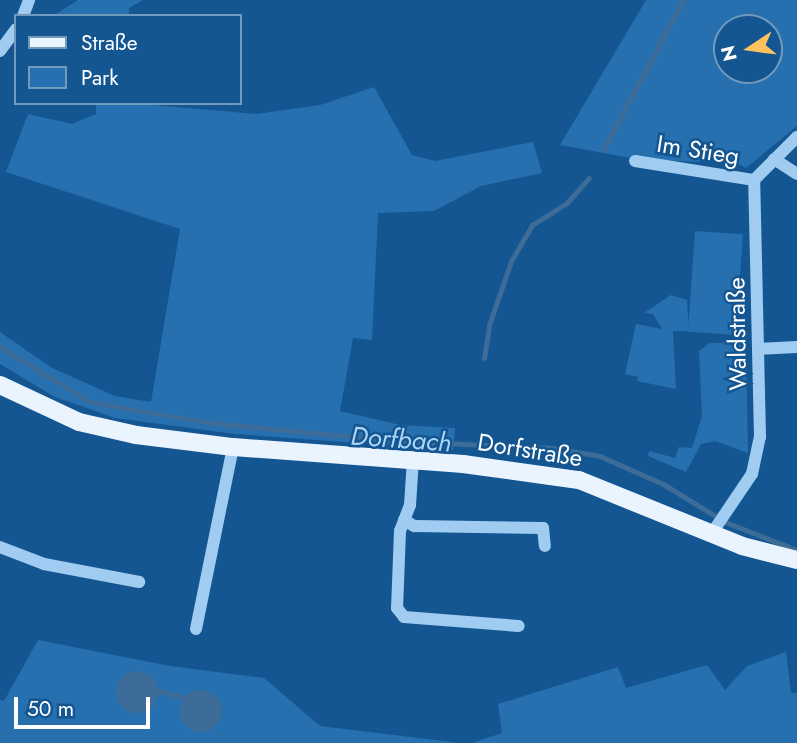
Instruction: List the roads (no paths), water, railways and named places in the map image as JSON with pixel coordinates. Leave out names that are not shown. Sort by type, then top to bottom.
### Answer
[{"type":"main road","name":"Dorfstraße","points":[[0,385],[79,422],[233,447],[413,459],[579,480],[714,530],[771,556],[797,560]]},
{"type":"street","points":[[0,51],[14,32]]},
{"type":"street","points":[[754,180],[797,137]]},
{"type":"street","points":[[774,159],[797,174]]},
{"type":"street","name":"Im Stieg","points":[[635,161],[754,180]]},
{"type":"street","name":"Waldstraße","points":[[714,530],[729,512],[752,474],[760,437],[754,180]]},
{"type":"street","points":[[758,349],[797,347]]},
{"type":"street","points":[[196,629],[233,447]]},
{"type":"street","points":[[413,459],[410,505],[404,520],[397,608],[404,617],[519,626]]},
{"type":"street","points":[[404,520],[414,526],[542,528],[545,546]]},
{"type":"street","points":[[0,547],[44,564],[139,582]]},
{"type":"waterway","points":[[603,150],[683,0]]},
{"type":"waterway","points":[[484,358],[489,325],[511,261],[532,225],[567,203],[589,178]]},
{"type":"waterway","name":"Dorfbach","points":[[0,347],[90,402],[212,423],[396,441],[554,448],[600,456],[663,484],[725,522],[797,550]]},
{"type":"waterway","points":[[157,690],[185,698]]}]
